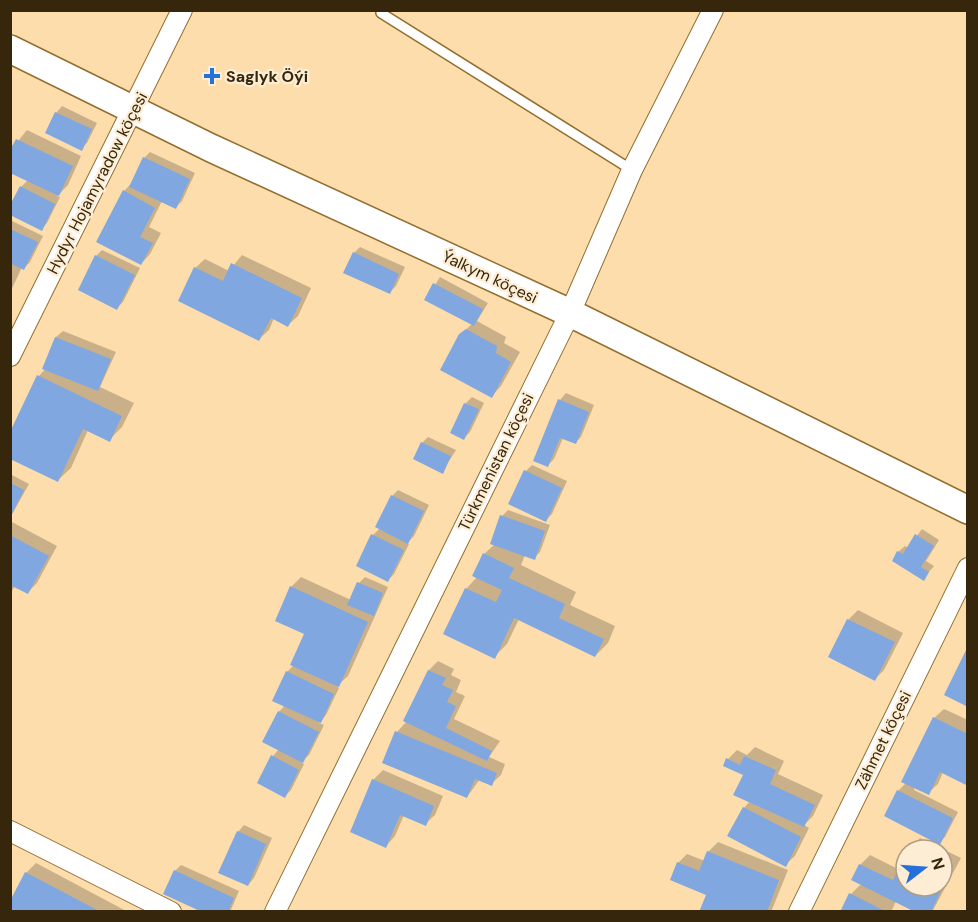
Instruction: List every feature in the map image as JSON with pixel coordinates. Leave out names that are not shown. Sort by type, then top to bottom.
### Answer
[{"type":"main road","name":"Ýalkym köçesi","points":[[10,33],[137,103]]},
{"type":"main road","name":"Ýalkym köçesi","points":[[10,49],[137,103],[968,494]]},
{"type":"main road","name":"Ýalkym köçesi","points":[[571,307],[968,510]]},
{"type":"street","name":"Hydyr Hojamyradow köçesi","points":[[10,356],[182,10]]},
{"type":"street","name":"Türkmenistan köçesi","points":[[275,912],[571,307],[632,170],[713,10]]},
{"type":"street","name":"Zähmet köçesi","points":[[799,912],[968,568]]},
{"type":"street","points":[[10,831],[171,912]]},
{"type":"lane","points":[[381,13],[632,170]]},
{"type":"building","points":[[55,112],[92,129],[82,151],[45,133]]},
{"type":"building","points":[[16,139],[73,166],[59,196],[10,173],[10,150]]},
{"type":"building","points":[[143,157],[190,179],[176,209],[129,187]]},
{"type":"building","points":[[20,186],[55,204],[42,231],[10,215],[10,205]]},
{"type":"building","points":[[123,190],[155,208],[140,237],[153,243],[141,265],[96,242]]},
{"type":"building","points":[[10,229],[38,242],[24,270],[10,263]]},
{"type":"building","points":[[353,252],[399,274],[390,294],[343,273]]},
{"type":"building","points":[[95,255],[135,275],[117,310],[78,290]]},
{"type":"building","points":[[231,263],[302,298],[288,327],[271,318],[259,341],[178,301],[194,267],[223,281]]},
{"type":"building","points":[[433,283],[483,309],[474,326],[424,300]]},
{"type":"building","points":[[466,329],[497,346],[496,353],[511,362],[492,398],[440,370],[459,334]]},
{"type":"building","points":[[55,337],[111,359],[98,391],[42,369]]},
{"type":"building","points":[[37,375],[122,416],[110,442],[83,429],[58,482],[10,459],[10,432]]},
{"type":"building","points":[[558,399],[589,412],[576,444],[560,438],[548,467],[533,461]]},
{"type":"building","points":[[464,403],[479,409],[464,440],[450,433]]},
{"type":"building","points":[[421,442],[451,456],[443,474],[413,459]]},
{"type":"building","points":[[524,470],[562,488],[546,522],[508,504]]},
{"type":"building","points":[[10,483],[24,490],[10,518]]},
{"type":"building","points":[[391,495],[424,511],[408,544],[375,527]]},
{"type":"building","points":[[500,515],[545,531],[535,560],[490,544]]},
{"type":"building","points":[[371,534],[404,550],[388,582],[356,566]]},
{"type":"building","points":[[915,534],[934,546],[921,567],[929,572],[924,581],[892,561],[897,551],[903,554]]},
{"type":"building","points":[[10,535],[49,556],[28,594],[12,586],[10,589]]},
{"type":"building","points":[[483,553],[514,568],[509,578],[565,604],[559,618],[604,639],[595,657],[514,618],[495,659],[443,634],[465,588],[496,602],[502,590],[472,576]]},
{"type":"building","points":[[357,582],[383,593],[374,616],[347,605]]},
{"type":"building","points":[[290,586],[368,622],[339,687],[290,665],[304,634],[275,621]]},
{"type":"building","points":[[847,619],[895,642],[875,681],[828,657]]},
{"type":"building","points":[[968,646],[968,707],[944,695]]},
{"type":"building","points":[[428,670],[446,678],[442,685],[453,690],[447,702],[456,706],[446,728],[492,751],[487,761],[403,721]]},
{"type":"building","points":[[286,671],[334,694],[321,723],[272,701]]},
{"type":"building","points":[[278,711],[319,732],[303,763],[262,742]]},
{"type":"building","points":[[933,717],[968,734],[968,786],[940,772],[929,795],[901,782]]},
{"type":"building","points":[[395,731],[497,773],[492,786],[475,779],[467,798],[382,763]]},
{"type":"building","points":[[271,755],[299,770],[285,798],[257,783]]},
{"type":"building","points":[[744,756],[776,770],[770,784],[815,805],[804,827],[733,795],[743,775],[723,766],[726,758],[740,765]]},
{"type":"building","points":[[372,779],[434,806],[426,826],[400,815],[386,848],[350,832]]},
{"type":"building","points":[[897,790],[953,818],[943,838],[926,838],[884,816]]},
{"type":"building","points":[[743,807],[801,837],[786,867],[727,836]]},
{"type":"building","points":[[237,831],[266,844],[248,886],[218,873]]},
{"type":"building","points":[[707,851],[779,880],[767,912],[699,912],[706,895],[670,880],[677,862],[699,871]]},
{"type":"building","points":[[859,864],[893,880],[894,878],[894,898],[938,898],[931,912],[915,912],[851,880]]},
{"type":"building","points":[[174,870],[234,898],[228,912],[202,912],[163,894]]},
{"type":"building","points":[[25,872],[101,912],[10,912],[10,901]]},
{"type":"building","points":[[849,893],[887,912],[840,912]]},
{"type":"place","name":"Saglyk Öýi","points":[[212,76]]}]
